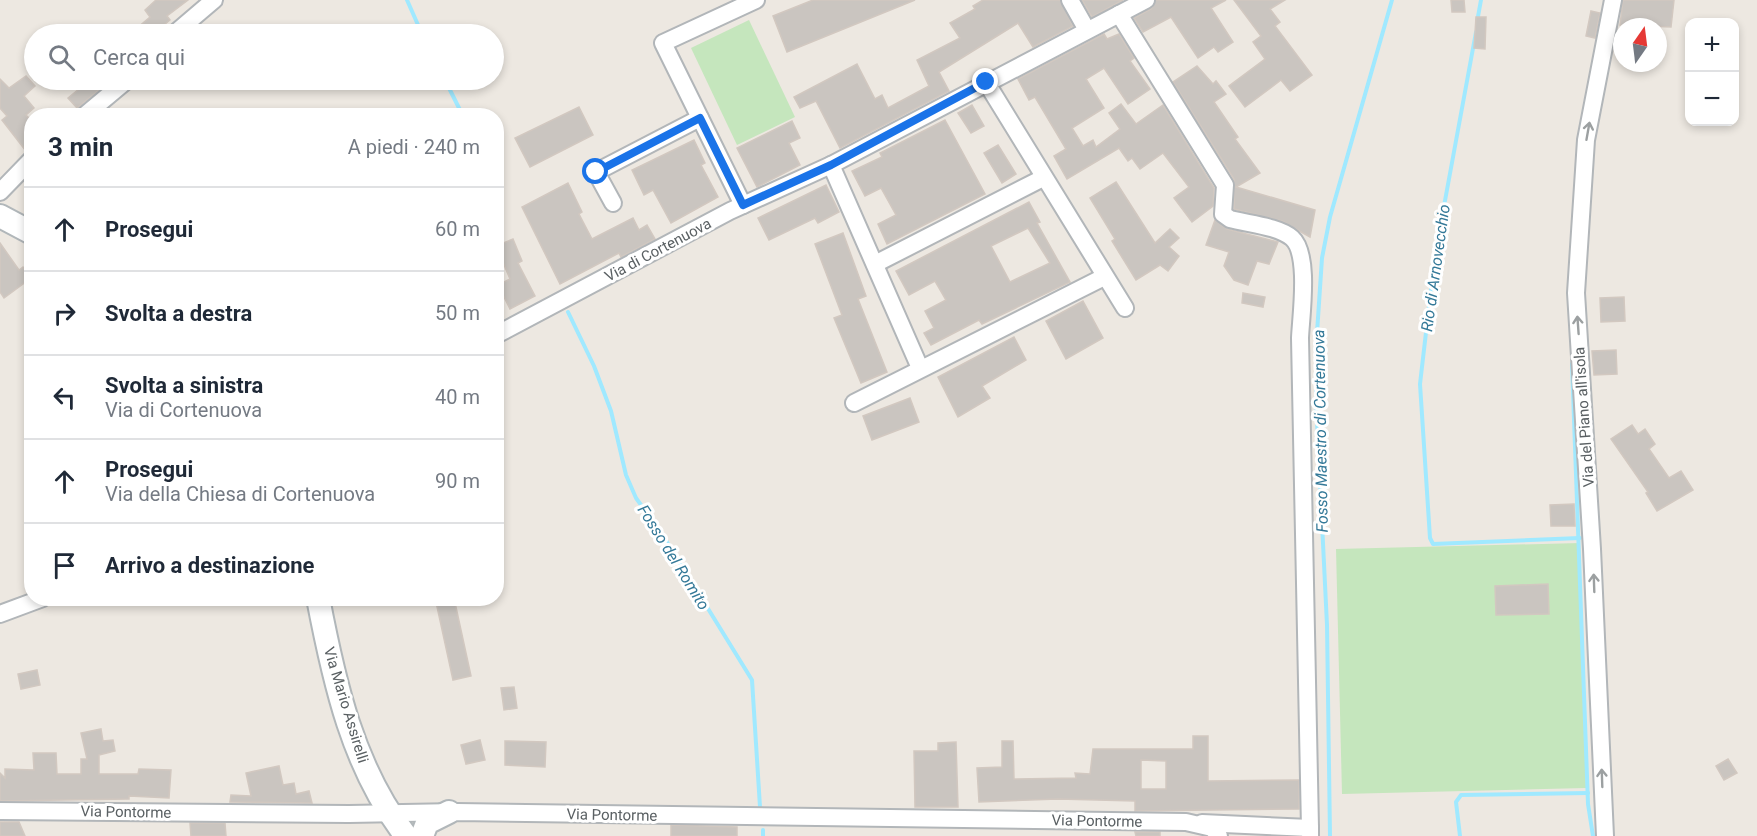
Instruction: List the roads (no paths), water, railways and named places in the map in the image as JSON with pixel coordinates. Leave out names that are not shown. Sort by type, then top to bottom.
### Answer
[{"type":"street","points":[[185,24],[213,0]]},
{"type":"street","points":[[743,205],[663,43],[756,0]]},
{"type":"street","points":[[1070,0],[1087,30]]},
{"type":"street","name":"Via di Cortenuova","points":[[504,331],[743,205],[826,167],[1146,0]]},
{"type":"street","name":"Via del Piano all'isola","points":[[1605,836],[1592,549],[1576,293],[1586,140],[1613,0]]},
{"type":"street","points":[[1119,14],[1225,185],[1223,214],[1230,219],[1281,232],[1292,238],[1299,246],[1303,264],[1300,338],[1310,832],[1186,822]]},
{"type":"street","points":[[986,82],[1125,308]]},
{"type":"street","points":[[94,108],[115,90]]},
{"type":"street","points":[[613,203],[596,172],[700,118]]},
{"type":"street","points":[[0,192],[24,167]]},
{"type":"street","points":[[826,167],[875,264],[920,368]]},
{"type":"street","points":[[875,264],[1043,178]]},
{"type":"street","points":[[0,216],[24,229]]},
{"type":"street","points":[[854,403],[1104,277]]},
{"type":"street","points":[[0,614],[24,605]]},
{"type":"street","name":"Via Mario Assirelli","points":[[320,606],[332,664],[352,735],[366,772],[388,814],[406,836]]},
{"type":"street","name":"Via Pontorme","points":[[0,811],[388,814],[449,812],[1186,822],[1212,828],[1219,836]]},
{"type":"street","points":[[422,836],[427,823],[449,812]]},
{"type":"waterway","name":"Fosso del Romito","points":[[407,0],[418,24]]},
{"type":"waterway","name":"Fosso Maestro di Cortenuova","points":[[1330,836],[1327,625],[1316,400],[1317,333],[1322,258],[1330,217],[1392,0]]},
{"type":"waterway","name":"Rio di Arnovecchio","points":[[1477,22],[1481,0]]},
{"type":"waterway","name":"Rio di Arnovecchio","points":[[1476,32],[1435,255],[1420,384],[1430,538],[1433,544],[1580,538]]},
{"type":"waterway","name":"Fosso del Romito","points":[[450,90],[459,108]]},
{"type":"waterway","name":"Fosso del Romito","points":[[568,312],[594,366],[611,411],[626,475],[636,498],[662,534],[752,680],[760,807]]},
{"type":"waterway","points":[[1572,364],[1588,804],[1593,836]]},
{"type":"waterway","points":[[1460,836],[1456,802],[1461,795],[1588,793]]},
{"type":"waterway","points":[[763,830],[763,836]]}]
